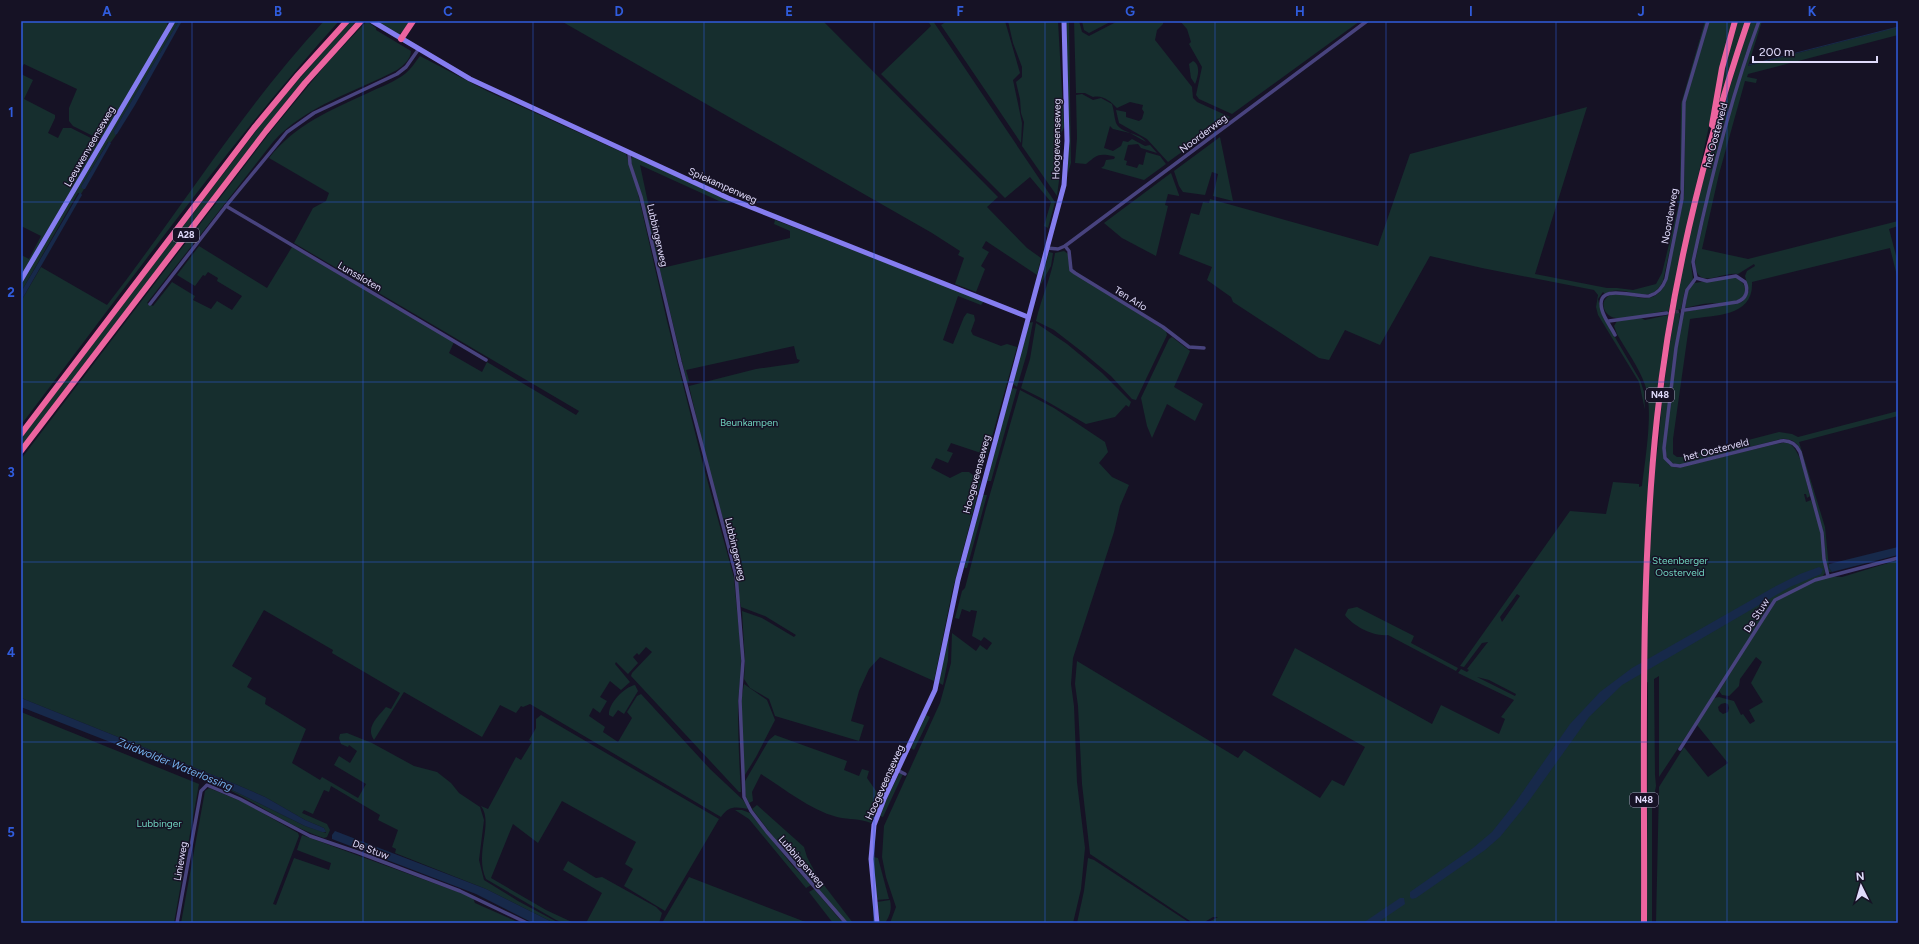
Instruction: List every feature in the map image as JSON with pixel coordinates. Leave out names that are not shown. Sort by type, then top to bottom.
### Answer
[{"type":"highway","name":"A28","points":[[21,434],[258,123],[301,71],[346,21]]},
{"type":"highway","points":[[401,39],[412,21]]},
{"type":"highway","name":"N48","points":[[1644,923],[1645,654],[1648,529],[1658,410],[1678,278],[1710,140],[1722,68],[1735,21]]},
{"type":"highway","name":"N48","points":[[1710,140],[1748,21]]},
{"type":"highway","name":"A28","points":[[21,451],[268,128],[360,22]]},
{"type":"main road","name":"Leeuwenveenseweg","points":[[21,280],[173,21]]},
{"type":"main road","name":"Spiekampenweg","points":[[372,21],[418,50],[470,79],[777,219],[1028,317]]},
{"type":"main road","name":"Hoogeveenseweg","points":[[877,923],[872,881],[872,837],[878,812],[935,690],[958,580],[1062,192],[1066,166],[1064,21]]},
{"type":"street","name":"Noorderweg","points":[[1066,246],[1367,21]]},
{"type":"street","name":"Noorderweg","points":[[1615,334],[1602,306],[1602,300],[1608,294],[1616,292],[1643,296],[1651,295],[1659,290],[1666,279],[1682,199],[1684,102],[1708,21]]},
{"type":"street","name":"het Oosterveld","points":[[1759,21],[1736,90],[1716,162],[1693,264],[1696,278],[1687,290],[1678,332],[1664,451],[1666,458],[1672,465],[1680,466],[1781,441],[1793,443],[1800,452],[1822,530],[1824,559],[1828,576]]},
{"type":"street","points":[[150,304],[226,206],[280,141],[294,127],[314,113],[395,76],[406,67],[418,50]]},
{"type":"street","name":"Lubbingerweg","points":[[629,152],[630,164],[641,197],[705,464],[736,575],[743,661],[740,701],[744,797],[751,811],[767,832],[846,923]]},
{"type":"street","name":"Lunssloten","points":[[226,206],[486,360]]},
{"type":"street","points":[[1047,248],[1058,249],[1066,246]]},
{"type":"street","name":"Ten Arlo","points":[[1066,246],[1069,251],[1071,268],[1076,273],[1163,327],[1189,347],[1204,348]]},
{"type":"street","points":[[1685,310],[1736,302],[1743,298],[1746,294],[1745,282],[1736,276],[1708,281],[1696,278]]},
{"type":"street","points":[[1609,322],[1667,313]]},
{"type":"street","name":"De Stuw","points":[[1680,750],[1773,602],[1795,589],[1828,576],[1898,558]]},
{"type":"street","points":[[897,770],[905,774]]},
{"type":"street","name":"Linieweg","points":[[177,923],[201,791],[204,786],[211,786]]},
{"type":"street","name":"De Stuw","points":[[211,786],[310,836],[460,891],[527,923]]},
{"type":"green space","points":[[21,21],[171,21],[167,23],[168,26],[102,138],[99,139],[73,126],[69,121],[69,108],[77,89],[24,64],[21,69]]},
{"type":"green space","points":[[175,21],[179,21],[114,131],[116,135],[111,142],[108,142],[81,187],[84,189],[81,194],[78,193],[21,292],[21,283]]},
{"type":"green space","points":[[324,21],[339,21],[255,119],[215,169],[21,425],[21,301],[41,267],[107,305],[239,124],[294,54]]},
{"type":"green space","points":[[350,21],[354,23],[353,25],[291,95],[21,449],[21,438],[272,110]]},
{"type":"green space","points":[[367,21],[376,28],[376,30],[411,51],[410,57],[397,70],[315,109],[286,129],[273,142],[147,303],[153,306],[172,282],[195,296],[193,300],[211,309],[217,301],[232,310],[242,296],[217,281],[218,278],[208,272],[205,276],[203,275],[195,286],[177,275],[199,246],[267,288],[292,247],[454,342],[449,353],[482,372],[487,362],[576,415],[579,411],[294,243],[313,208],[326,201],[329,193],[269,158],[279,146],[302,127],[340,106],[402,76],[412,67],[420,56],[487,91],[626,154],[636,185],[667,321],[704,468],[734,578],[741,660],[738,703],[741,792],[739,792],[631,676],[632,673],[652,652],[646,647],[639,655],[637,653],[633,657],[638,663],[628,674],[616,662],[615,664],[630,682],[621,690],[610,681],[600,697],[607,701],[600,713],[593,708],[589,716],[605,727],[603,732],[618,742],[632,718],[627,712],[637,696],[641,694],[710,769],[743,800],[749,809],[733,808],[727,810],[721,817],[530,704],[523,707],[521,706],[516,713],[500,705],[482,737],[404,692],[374,740],[371,731],[376,718],[386,707],[391,709],[400,693],[332,653],[333,650],[264,610],[232,666],[252,678],[247,687],[266,698],[265,704],[306,729],[292,763],[320,780],[322,777],[358,798],[366,784],[334,765],[339,756],[350,763],[357,751],[349,745],[348,747],[341,744],[339,738],[340,734],[347,733],[372,743],[414,766],[437,772],[451,783],[459,793],[480,807],[484,820],[479,860],[484,880],[518,901],[559,923],[554,923],[486,889],[395,853],[396,849],[392,847],[398,830],[378,820],[380,815],[331,786],[329,792],[324,790],[313,814],[304,810],[302,813],[327,824],[330,830],[327,837],[324,838],[297,827],[219,785],[230,789],[305,826],[326,833],[324,828],[305,820],[265,797],[21,698],[21,459],[271,131],[328,62]]},
{"type":"green space","points":[[375,21],[410,21],[399,34]]},
{"type":"green space","points":[[561,21],[823,21],[998,197],[987,207],[1027,248],[1041,258],[1037,275],[986,241],[982,248],[989,252],[981,266],[985,269],[976,292],[955,284],[964,258],[958,255],[960,251],[932,233]]},
{"type":"green space","points":[[928,21],[933,21],[1055,202],[1048,228],[1044,226],[1051,202],[1030,177],[1005,198],[881,74],[931,26]]},
{"type":"green space","points":[[947,21],[1005,21],[1020,73],[1013,80],[1022,123],[1021,143],[941,25]]},
{"type":"green space","points":[[1008,21],[1058,21],[1064,127],[1061,134],[1061,165],[1057,196],[1022,146],[1024,122],[1016,82],[1022,77],[1022,67],[1013,43]]},
{"type":"green space","points":[[1065,21],[1069,21],[1071,163],[1068,173]]},
{"type":"green space","points":[[1074,21],[1079,21],[1082,32],[1089,36],[1116,22],[1163,21],[1163,24],[1157,30],[1155,40],[1192,87],[1193,98],[1197,102],[1230,117],[1168,162],[1147,139],[1119,123],[1116,110],[1126,112],[1126,117],[1139,121],[1142,119],[1144,112],[1142,109],[1143,105],[1130,102],[1117,108],[1103,98],[1093,97],[1085,93],[1076,93]]},
{"type":"green space","points":[[1082,21],[1112,21],[1089,33],[1084,30]]},
{"type":"green space","points":[[1180,21],[1360,21],[1232,114],[1199,99],[1196,95],[1202,67],[1189,44],[1191,42],[1187,29]]},
{"type":"green space","points":[[1705,21],[1707,21],[1685,96],[1681,199],[1663,281],[1657,289],[1651,293],[1636,294],[1612,291],[1605,294],[1603,292],[1598,299],[1602,315],[1640,380],[1644,392],[1645,410],[1639,382],[1598,315],[1596,307],[1598,295],[1594,290],[1430,256],[1380,345],[1345,330],[1329,360],[1319,358],[1233,302],[1231,297],[1207,280],[1212,267],[1179,254],[1191,213],[1199,215],[1203,202],[1209,203],[1210,199],[1378,246],[1410,154],[1587,107],[1535,274],[1607,288],[1633,290],[1656,284],[1662,273],[1678,207],[1680,189],[1681,104]]},
{"type":"green space","name":"Steenberger Oosterveld","points":[[1709,21],[1732,21],[1669,309],[1648,484],[1657,455],[1662,402],[1673,325],[1680,281],[1694,215],[1711,150],[1750,21],[1758,21],[1746,53],[1703,210],[1691,264],[1693,279],[1685,290],[1681,309],[1676,310],[1677,313],[1680,313],[1663,455],[1669,465],[1677,468],[1788,442],[1793,447],[1800,459],[1810,496],[1807,498],[1806,494],[1804,494],[1806,502],[1811,500],[1820,528],[1825,573],[1823,576],[1842,577],[1898,560],[1898,920],[1883,923],[1656,923],[1659,787],[1684,747],[1708,777],[1728,763],[1697,725],[1714,698],[1719,697],[1734,701],[1741,715],[1743,714],[1750,724],[1755,721],[1749,710],[1763,702],[1751,683],[1762,662],[1756,657],[1740,679],[1739,686],[1729,696],[1722,695],[1719,691],[1766,616],[1659,777],[1659,676],[1654,679],[1656,786],[1652,806],[1652,923],[1647,923],[1648,682],[1642,685],[1641,923],[1207,923],[1218,917],[1213,917],[1203,923],[1193,923],[1090,854],[1082,784],[1078,706],[1075,684],[1077,661],[1238,758],[1244,750],[1320,798],[1332,780],[1344,786],[1365,747],[1272,695],[1295,648],[1432,724],[1441,705],[1499,734],[1505,719],[1501,717],[1514,700],[1458,673],[1461,669],[1467,672],[1469,670],[1467,669],[1488,642],[1482,643],[1464,667],[1460,666],[1570,511],[1606,514],[1613,482],[1639,484],[1639,487],[1642,486],[1649,420],[1648,395],[1639,372],[1614,326],[1617,321],[1641,318],[1645,320],[1668,315],[1668,311],[1628,318],[1616,318],[1612,317],[1605,311],[1603,304],[1607,297],[1618,294],[1625,294],[1640,298],[1653,297],[1660,292],[1666,283],[1684,197],[1685,101]],"holes":[[[1517,594],[1520,596],[1502,622],[1500,617]],[[1477,677],[1489,680],[1516,694],[1515,696]],[[1721,704],[1728,704],[1728,712],[1723,714],[1719,711],[1718,707]]]},
{"type":"green space","points":[[1736,21],[1746,21],[1718,109],[1716,108],[1723,72]]},
{"type":"green space","points":[[1760,21],[1762,21],[1748,66],[1898,27],[1898,35],[1748,74],[1747,77],[1757,79],[1756,83],[1745,81],[1719,174],[1702,249],[1748,259],[1898,221],[1898,226],[1889,229],[1898,263],[1898,280],[1890,248],[1752,282],[1751,293],[1747,302],[1740,308],[1721,315],[1690,319],[1673,439],[1673,454],[1677,457],[1683,457],[1779,432],[1792,434],[1798,437],[1898,411],[1898,416],[1799,442],[1825,527],[1829,568],[1832,572],[1828,572],[1826,565],[1824,535],[1802,453],[1799,446],[1794,442],[1788,439],[1781,439],[1680,465],[1669,460],[1666,455],[1665,448],[1677,348],[1684,312],[1742,302],[1749,291],[1745,276],[1747,271],[1755,266],[1754,264],[1738,274],[1705,278],[1700,276],[1696,271],[1695,262],[1716,162],[1743,70]]},
{"type":"green space","points":[[1193,61],[1196,63],[1198,68],[1198,75],[1195,84],[1191,78],[1189,64]]},
{"type":"green space","points":[[21,74],[33,80],[24,99],[55,115],[48,133],[58,138],[63,128],[71,128],[97,141],[98,144],[21,276],[21,255],[29,259],[41,236],[21,226]]},
{"type":"green space","points":[[1082,94],[1093,100],[1101,98],[1112,104],[1115,121],[1118,127],[1139,136],[1146,142],[1130,133],[1113,129],[1110,126],[1104,148],[1113,151],[1121,146],[1123,141],[1128,142],[1132,139],[1145,146],[1150,145],[1157,153],[1141,148],[1138,144],[1128,145],[1124,160],[1127,161],[1126,165],[1137,168],[1139,164],[1143,165],[1146,152],[1160,156],[1166,164],[1144,180],[1101,168],[1104,166],[1106,160],[1114,159],[1115,157],[1113,156],[1101,155],[1095,157],[1086,164],[1075,163],[1077,138],[1076,95]]},
{"type":"green space","points":[[1220,137],[1233,201],[1213,196],[1218,174],[1212,172],[1205,195],[1183,192],[1179,186],[1174,171]]},
{"type":"green space","name":"Beunkampen","points":[[633,156],[731,202],[728,203],[719,201],[640,165],[662,268],[790,238],[790,231],[774,224],[775,220],[984,301],[981,305],[958,296],[943,340],[953,344],[967,313],[974,315],[975,320],[971,331],[973,335],[1001,346],[1007,344],[1017,347],[987,455],[951,443],[947,451],[953,453],[948,463],[936,458],[931,468],[950,478],[962,472],[969,472],[981,481],[952,592],[934,681],[880,657],[869,669],[859,691],[851,721],[864,725],[859,741],[775,716],[769,699],[750,688],[744,679],[745,662],[742,611],[762,618],[794,637],[796,635],[765,616],[741,607],[738,594],[738,571],[709,470],[689,386],[756,369],[798,363],[800,360],[797,359],[794,346],[686,370],[689,381],[687,382],[642,196],[631,162]]},
{"type":"green space","points":[[1171,173],[1179,196],[1168,194],[1165,205],[1168,206],[1156,256],[1122,238],[1104,223]]},
{"type":"green space","points":[[1064,251],[1068,254],[1070,270],[1166,331],[1167,335],[1136,400],[1132,399],[1111,376],[1085,354],[1054,330],[1036,321],[1055,253]]},
{"type":"green space","points":[[1049,252],[1053,253],[1051,266],[1040,286]]},
{"type":"green space","points":[[1735,277],[1743,283],[1745,287],[1745,292],[1739,300],[1703,304],[1685,308],[1688,291],[1694,283]]},
{"type":"green space","points":[[1033,322],[1027,353],[1017,387],[1013,384],[1029,323]]},
{"type":"green space","points":[[1036,323],[1067,344],[1102,373],[1131,402],[1129,407],[1126,405],[1115,417],[1086,424],[1021,388],[1030,359]]},
{"type":"green space","points":[[1172,337],[1190,351],[1174,387],[1203,404],[1195,421],[1167,404],[1152,438],[1147,426],[1141,398],[1169,339]]},
{"type":"green space","points":[[1011,389],[1017,389],[991,481],[987,481]]},
{"type":"green space","points":[[1020,390],[1054,408],[1105,442],[1108,452],[1099,463],[1112,477],[1129,485],[1120,506],[1114,532],[1073,658],[1071,684],[1074,706],[1077,782],[1085,848],[1081,889],[1073,923],[890,923],[896,907],[886,877],[882,857],[884,826],[940,703],[951,663],[952,633],[976,651],[980,645],[987,650],[992,643],[984,637],[981,641],[972,636],[977,611],[971,610],[970,612],[962,609],[959,619],[955,618],[962,591],[965,588]]},
{"type":"green space","points":[[983,495],[987,495],[967,568],[964,568]]},
{"type":"green space","points":[[1357,607],[1414,636],[1411,643],[1458,668],[1456,671],[1388,635],[1376,634],[1358,627],[1345,615],[1348,609]]},
{"type":"green space","points":[[949,632],[948,660],[943,685],[939,683]]},
{"type":"green space","points":[[744,684],[767,700],[775,720],[756,757],[743,778],[741,701]]},
{"type":"green space","points":[[635,685],[638,691],[624,714],[618,710],[613,717],[609,715],[609,711],[614,701],[622,692]]},
{"type":"green space","name":"Lubbinger","points":[[21,712],[199,784],[174,923],[21,923]]},
{"type":"green space","points":[[541,715],[719,819],[665,911],[624,886],[633,869],[625,864],[636,842],[562,801],[538,843],[513,824],[491,878],[546,910],[574,923],[564,923],[556,920],[486,879],[482,859],[486,821],[481,806],[488,809],[516,757],[521,760],[532,742],[529,740],[536,728],[536,719]]},
{"type":"green space","points":[[926,715],[930,717],[914,750],[911,748]]},
{"type":"green space","points":[[775,735],[847,761],[844,770],[859,776],[862,769],[869,771],[867,778],[881,798],[871,823],[862,820],[837,817],[817,809],[761,774],[752,792],[753,801],[749,803],[746,797],[744,783],[769,740]]},
{"type":"green space","points":[[900,772],[903,774],[883,817],[880,816],[887,798]]},
{"type":"green space","points":[[209,788],[243,802],[298,833],[299,836],[273,904],[276,905],[294,858],[329,870],[331,863],[297,850],[302,835],[473,898],[475,903],[520,923],[181,923],[205,791]]},
{"type":"green space","points":[[757,805],[804,847],[807,857],[818,878],[814,883],[778,843],[752,809]]},
{"type":"green space","points":[[735,810],[742,810],[750,813],[792,865],[811,885],[806,888],[749,819]]},
{"type":"green space","points":[[873,857],[878,858],[889,899],[876,900]]},
{"type":"green space","points":[[1088,858],[1094,860],[1190,923],[1077,923],[1084,891]]},
{"type":"green space","points":[[568,861],[596,878],[602,877],[656,907],[662,913],[659,923],[586,923],[602,893],[563,870]]},
{"type":"green space","points":[[689,877],[808,923],[662,923]]},
{"type":"green space","points":[[820,880],[853,923],[848,923],[815,886]]},
{"type":"green space","points":[[814,889],[843,923],[833,923],[809,892]]},
{"type":"green space","points":[[890,900],[891,910],[889,915],[885,923],[880,923],[877,902]]},
{"type":"water","points":[[179,21],[182,21],[135,105],[115,135],[114,131]]},
{"type":"water","points":[[109,141],[111,143],[85,189],[83,189],[81,187]]},
{"type":"water","points":[[80,192],[82,195],[21,301],[21,292]]},
{"type":"water","points":[[1898,547],[1898,555],[1832,572],[1829,568],[1829,564]]},
{"type":"water","points":[[1819,567],[1823,569],[1821,574],[1790,587],[1622,685],[1589,717],[1526,805],[1500,837],[1485,850],[1416,898],[1412,899],[1410,897],[1410,892],[1473,848],[1492,832],[1515,803],[1570,724],[1600,692],[1632,668],[1776,586],[1800,574]]},
{"type":"water","name":"Zuidwolder Waterlossing","points":[[21,698],[265,797],[305,820],[324,828],[326,832],[305,826],[230,789],[21,707]]},
{"type":"water","points":[[335,831],[486,889],[554,923],[533,923],[476,894],[332,839],[332,835]]},
{"type":"water","points":[[1400,898],[1404,898],[1405,904],[1377,923],[1363,923]]},
{"type":"waterway","points":[[1749,65],[1898,27]]},
{"type":"tunnel","points":[[1670,313],[1685,310]]}]
